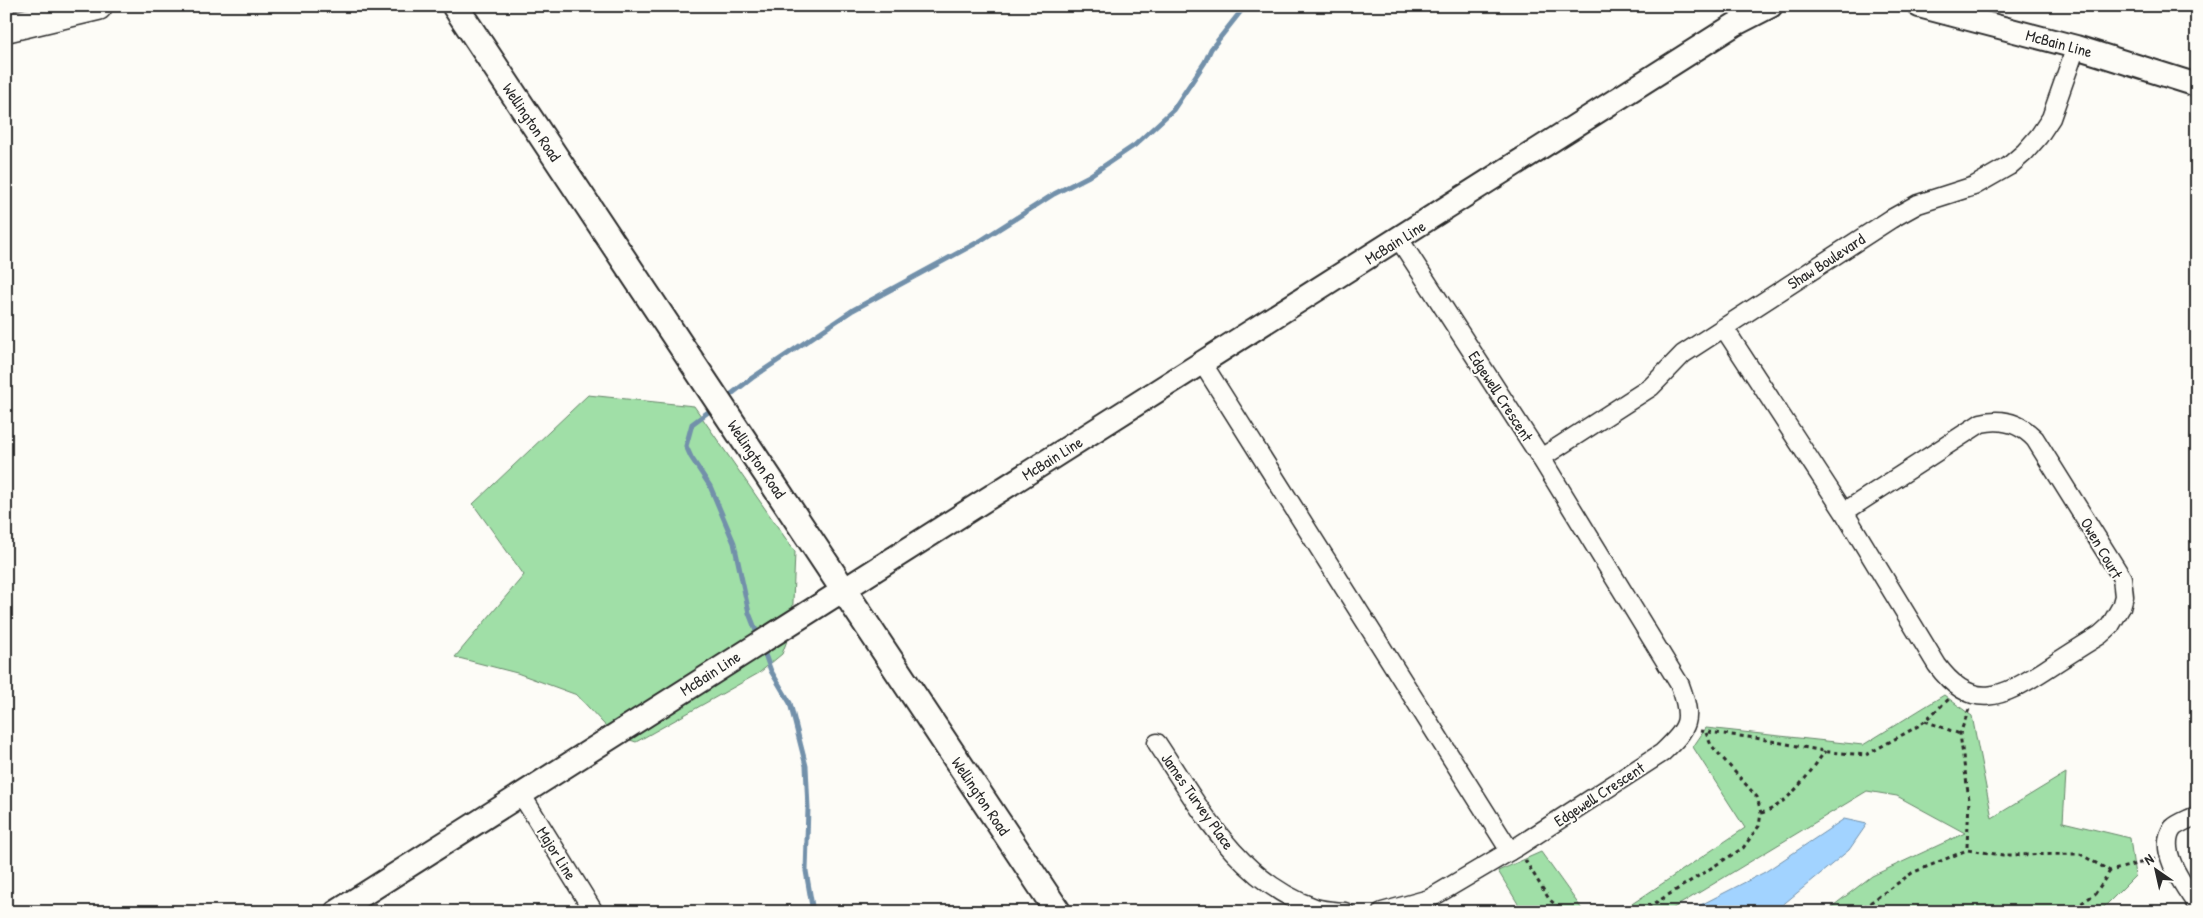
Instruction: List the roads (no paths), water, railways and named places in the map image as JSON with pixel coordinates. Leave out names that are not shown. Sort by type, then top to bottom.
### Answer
[{"type":"main road","points":[[6,28],[98,6]]},
{"type":"main road","name":"Wellington Road","points":[[455,6],[1058,912]]},
{"type":"street","name":"McBain Line","points":[[336,912],[843,588],[1203,364],[1734,25],[1771,6]]},
{"type":"street","name":"McBain Line","points":[[1919,6],[2076,47],[2197,85]]},
{"type":"street","name":"Shaw Boulevard","points":[[1541,458],[1651,388],[1683,354],[1891,219],[1918,204],[1974,186],[2009,166],[2039,136],[2051,118],[2076,47]]},
{"type":"street","name":"Edgewell Crescent","points":[[1399,239],[1541,458],[1680,684],[1687,703],[1688,720],[1685,727],[1680,736],[1662,753],[1514,849]]},
{"type":"street","points":[[1724,328],[1844,512]]},
{"type":"street","points":[[1203,364],[1514,849],[1429,899],[1382,912]]},
{"type":"street","name":"Owen Court","points":[[1992,421],[2011,423],[2028,431],[2035,439],[2113,562],[2122,578],[2124,596],[2117,616],[2100,635],[2025,683],[1994,696],[1967,691],[1947,678],[1937,665],[1844,512],[1981,423],[1992,421]]},
{"type":"street","name":"James Turvey Place","points":[[1157,743],[1218,834],[1247,867],[1277,891],[1316,908],[1345,912]]},
{"type":"street","name":"Major Line","points":[[521,794],[594,912]]},
{"type":"street","points":[[2197,815],[2174,828],[2168,840],[2170,856],[2176,873],[2197,905]]},
{"type":"water","points":[[1844,819],[1867,824],[1849,850],[1774,912],[1687,912],[1765,872]]},
{"type":"waterway","points":[[725,399],[752,378],[853,310],[980,241],[1054,194],[1089,176],[1135,145],[1173,110],[1205,62],[1211,49],[1245,6]]},
{"type":"waterway","points":[[715,407],[692,424],[686,446],[710,486],[734,543],[749,613],[758,636]]},
{"type":"waterway","points":[[763,649],[771,671],[790,703],[806,766],[808,808],[806,871],[813,912]]}]
